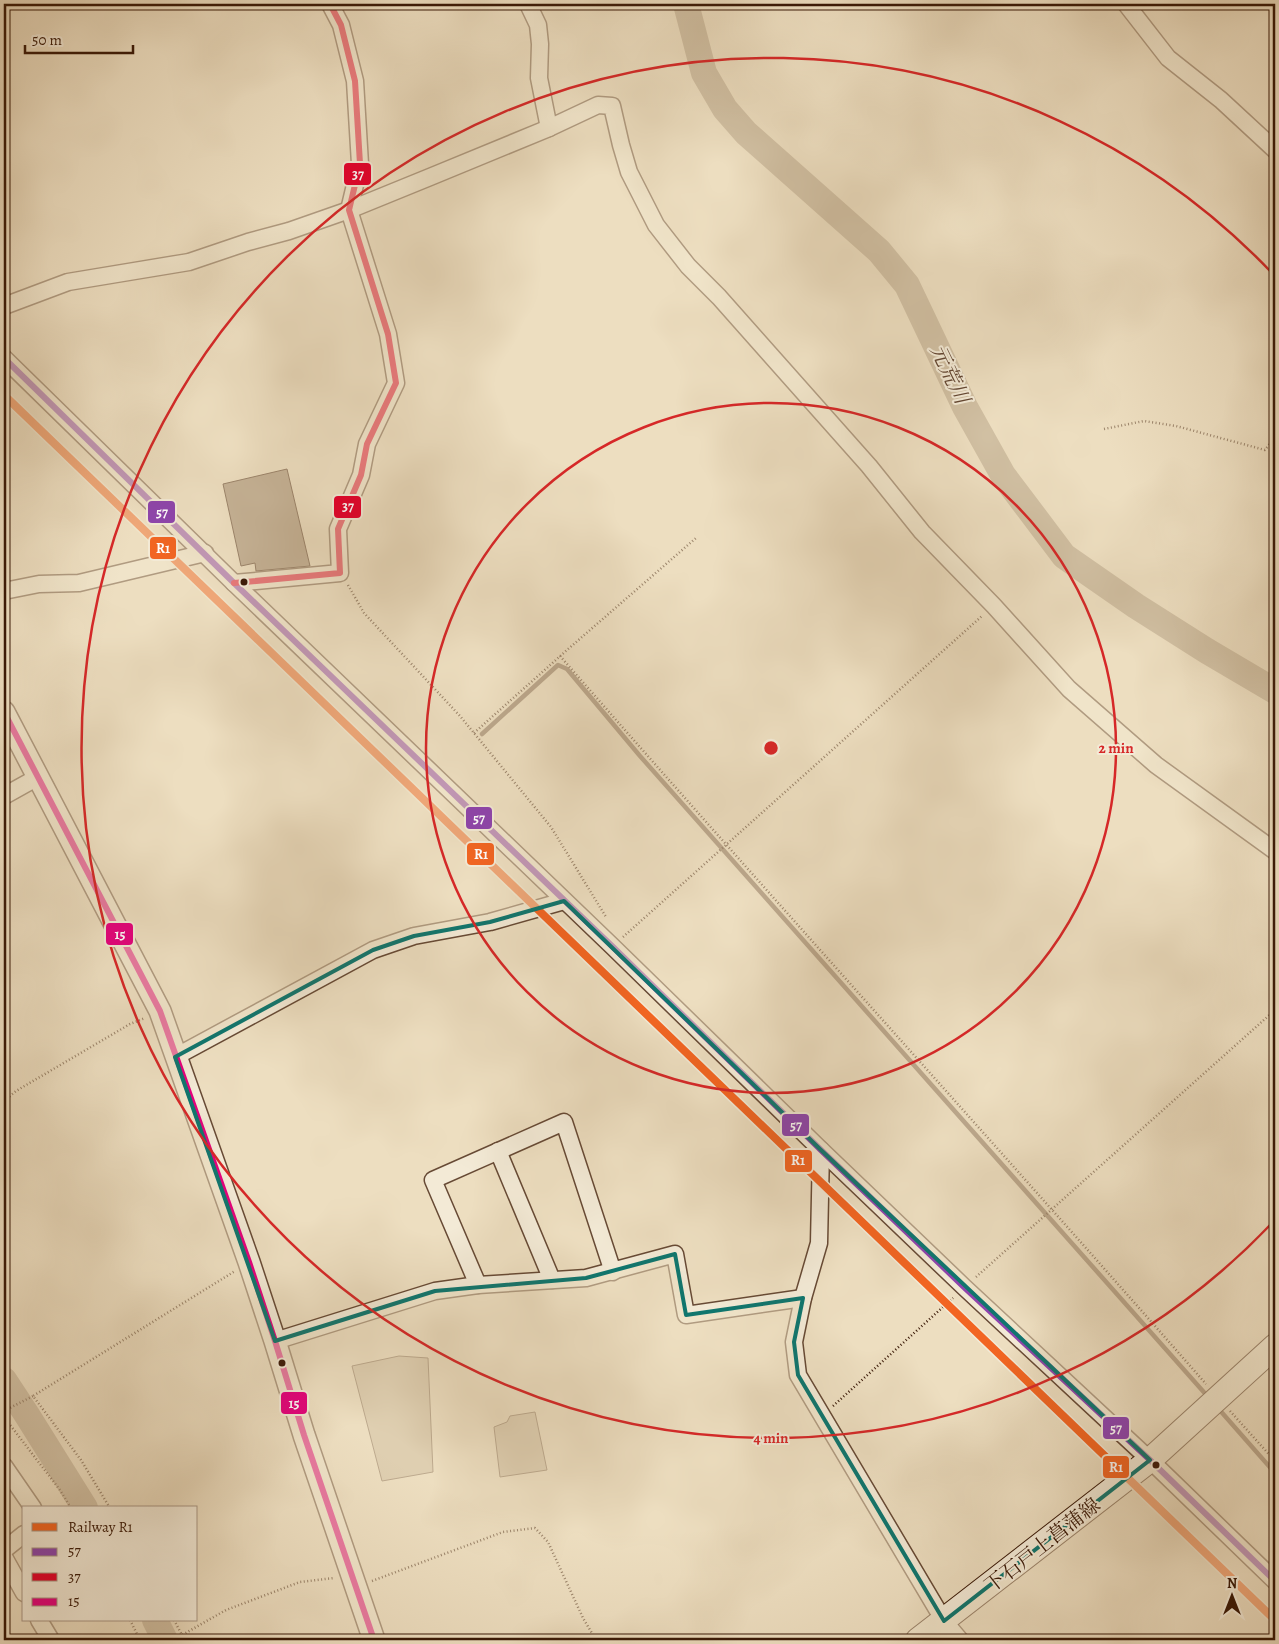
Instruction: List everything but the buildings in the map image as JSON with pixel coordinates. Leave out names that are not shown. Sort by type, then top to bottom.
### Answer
[{"type":"main road","name":"下石戸上菖蒲線","points":[[918,1640],[1150,1460],[1275,1346]]},
{"type":"street","points":[[234,582],[340,572],[338,529],[360,475],[366,444],[396,383],[388,334],[349,210],[360,164],[355,81],[341,25],[330,4]]},
{"type":"street","points":[[528,4],[538,25],[540,44],[539,78],[549,128]]},
{"type":"street","points":[[1126,4],[1168,58],[1220,100],[1275,150]]},
{"type":"street","points":[[4,306],[68,282],[189,262],[248,242],[289,231],[349,210],[549,128],[598,105],[612,106],[620,144],[629,172],[656,225],[688,266],[719,297],[870,466],[922,532],[994,606],[1070,690],[1156,765],[1275,851]]},
{"type":"street","points":[[4,358],[612,946],[820,1150],[1150,1460],[1275,1581]]},
{"type":"street","points":[[4,591],[39,584],[79,583],[205,553]]},
{"type":"street","points":[[4,712],[160,1011],[276,1341],[304,1435],[374,1640]]},
{"type":"street","points":[[4,796],[38,777]]},
{"type":"street","points":[[175,1057],[372,950],[414,936],[490,922],[564,901]]},
{"type":"street","points":[[478,1285],[433,1180],[564,1122],[613,1272]]},
{"type":"street","points":[[820,1150],[819,1243],[803,1298],[794,1342],[798,1375],[944,1621],[960,1640]]},
{"type":"street","points":[[498,1151],[552,1280]]},
{"type":"street","points":[[276,1341],[435,1291],[478,1285],[586,1278],[675,1254],[686,1315],[803,1298]]},
{"type":"street","points":[[4,1466],[32,1506]]},
{"type":"street","points":[[4,1550],[22,1536]]},
{"type":"street","points":[[4,1557],[22,1588]]},
{"type":"street","points":[[41,1622],[51,1640]]},
{"type":"path","points":[[1104,429],[1144,421],[1176,426],[1265,450],[1275,436]]},
{"type":"path","points":[[474,733],[696,538]]},
{"type":"path","points":[[340,572],[364,613],[460,716],[551,827],[614,932],[612,946]]},
{"type":"path","points":[[612,946],[994,606]]},
{"type":"path","points":[[560,656],[725,845],[1052,1208],[1275,1461]]},
{"type":"path","points":[[822,1416],[1275,1010]]},
{"type":"path","points":[[4,1100],[16,1091],[130,1024],[160,1011]]},
{"type":"path","points":[[4,1412],[249,1262]]},
{"type":"path","points":[[33,1396],[81,1460],[109,1506]]},
{"type":"path","points":[[4,1417],[60,1490],[70,1506]]},
{"type":"path","points":[[175,1622],[182,1635],[226,1610],[300,1582],[354,1582],[503,1532],[535,1528],[548,1542],[583,1618],[596,1640]]},
{"type":"path","points":[[131,1622],[140,1640]]},
{"type":"highlighted area","points":[[564,901],[821,1150],[1150,1460],[944,1621],[798,1375],[794,1342],[803,1298],[686,1315],[675,1254],[586,1278],[435,1291],[275,1341],[175,1057],[373,950],[414,936],[490,922]]},
{"type":"shaded area","points":[[399,1356],[428,1358],[433,1472],[382,1481],[352,1366]]},
{"type":"shaded area","points":[[535,1412],[547,1470],[500,1477],[494,1427],[507,1422],[510,1416]]},
{"type":"waterway","name":"元荒川","points":[[686,4],[704,73],[725,109],[746,133],[879,251],[907,285],[965,407],[1003,475],[1064,556],[1136,606],[1275,691]]},
{"type":"waterway","points":[[482,734],[558,665],[567,669],[640,756],[1209,1398]]},
{"type":"waterway","points":[[4,1380],[84,1506]]},
{"type":"waterway","points":[[1217,1407],[1275,1473]]},
{"type":"waterway","points":[[156,1622],[165,1640]]},
{"type":"rail line","name":"R1","points":[[4,395],[1275,1620]]},
{"type":"transit line","name":"37","points":[[234,583],[340,573],[338,529],[361,475],[367,444],[396,383],[388,334],[349,210],[360,164],[355,81],[341,25],[330,4]]},
{"type":"transit line","name":"57","points":[[4,358],[821,1150],[964,1287],[1150,1460],[1275,1581]]},
{"type":"transit line","name":"15","points":[[4,712],[160,1011],[249,1262],[304,1435],[374,1640]]}]
